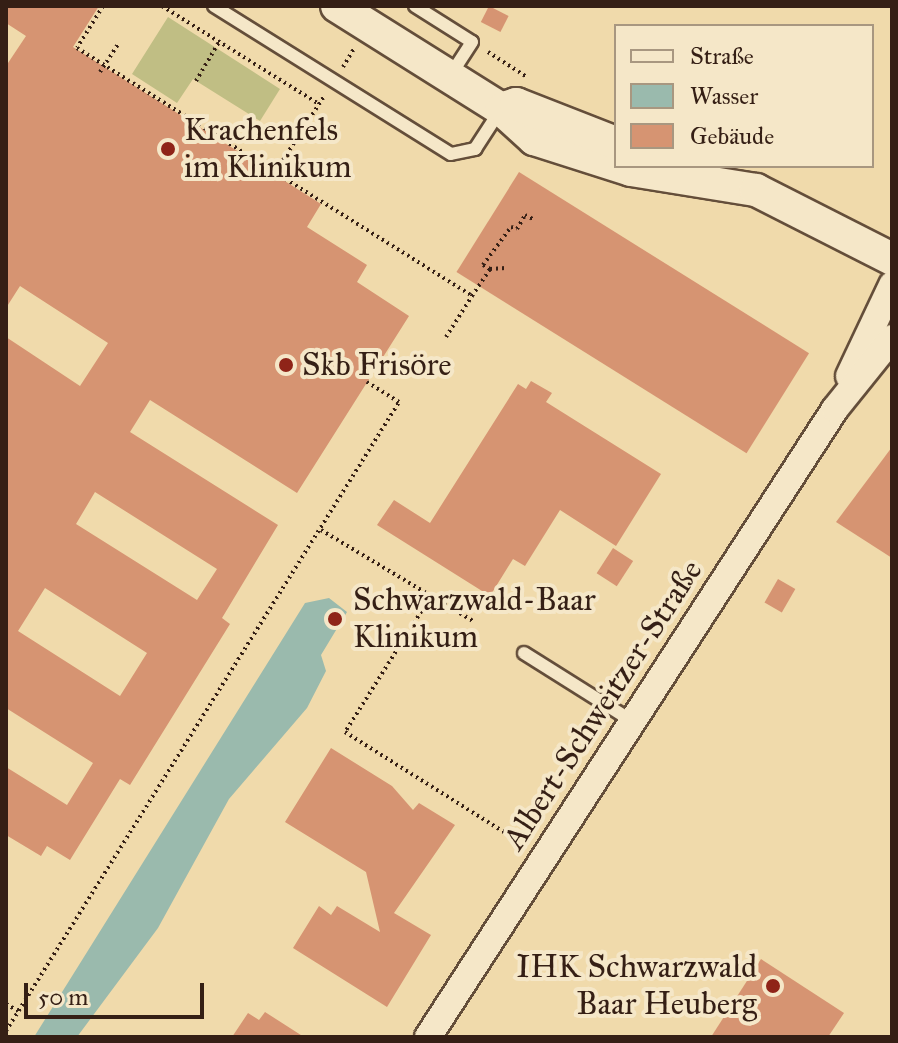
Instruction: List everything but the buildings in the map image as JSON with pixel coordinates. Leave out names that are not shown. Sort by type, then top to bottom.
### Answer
[{"type":"street","points":[[337,6],[501,109],[510,123],[572,155],[614,163]]},
{"type":"street","points":[[501,109],[516,104],[614,142]]},
{"type":"street","points":[[640,168],[756,190],[892,259]]},
{"type":"street","points":[[757,168],[892,236]]},
{"type":"street","name":"Albert-Schweitzer-Straße","points":[[835,409],[892,285]]},
{"type":"street","name":"Albert-Schweitzer-Straße","points":[[428,1037],[835,409],[892,338]]},
{"type":"lane","points":[[214,6],[451,154],[475,149],[501,109]]},
{"type":"lane","points":[[415,6],[472,42],[449,77]]},
{"type":"lane","points":[[524,653],[632,721]]},
{"type":"path","points":[[103,6],[77,48],[472,296]]},
{"type":"path","points":[[162,6],[319,104]]},
{"type":"path","points":[[196,81],[219,42]]},
{"type":"path","points":[[472,42],[541,86]]},
{"type":"path","points":[[100,72],[118,44]]},
{"type":"path","points":[[342,69],[354,49]]},
{"type":"path","points":[[270,180],[326,93]]},
{"type":"path","points":[[185,125],[190,118]]},
{"type":"path","points":[[506,268],[490,269],[483,265],[511,227],[517,229],[525,215],[535,220]]},
{"type":"path","points":[[446,337],[490,269]]},
{"type":"path","points":[[6,1031],[399,402],[367,382]]},
{"type":"path","points":[[321,530],[475,622]]},
{"type":"path","points":[[431,596],[345,732],[523,844]]},
{"type":"path","points":[[6,1004],[18,1011]]},
{"type":"shaded area","points":[[168,17],[280,89],[260,121],[193,79],[177,103],[132,74]]},
{"type":"water","points":[[329,598],[347,612],[321,655],[326,671],[307,708],[229,799],[158,928],[77,1037],[34,1037],[305,603]]},
{"type":"place","name":"Krachenfels im Klinikum","points":[[168,149]]},
{"type":"place","name":"Skb Frisöre","points":[[286,365]]},
{"type":"place","name":"Schwarzwald-Baar Klinikum","points":[[335,619]]},
{"type":"place","name":"IHK Schwarzwald Baar Heuberg","points":[[773,986]]}]
